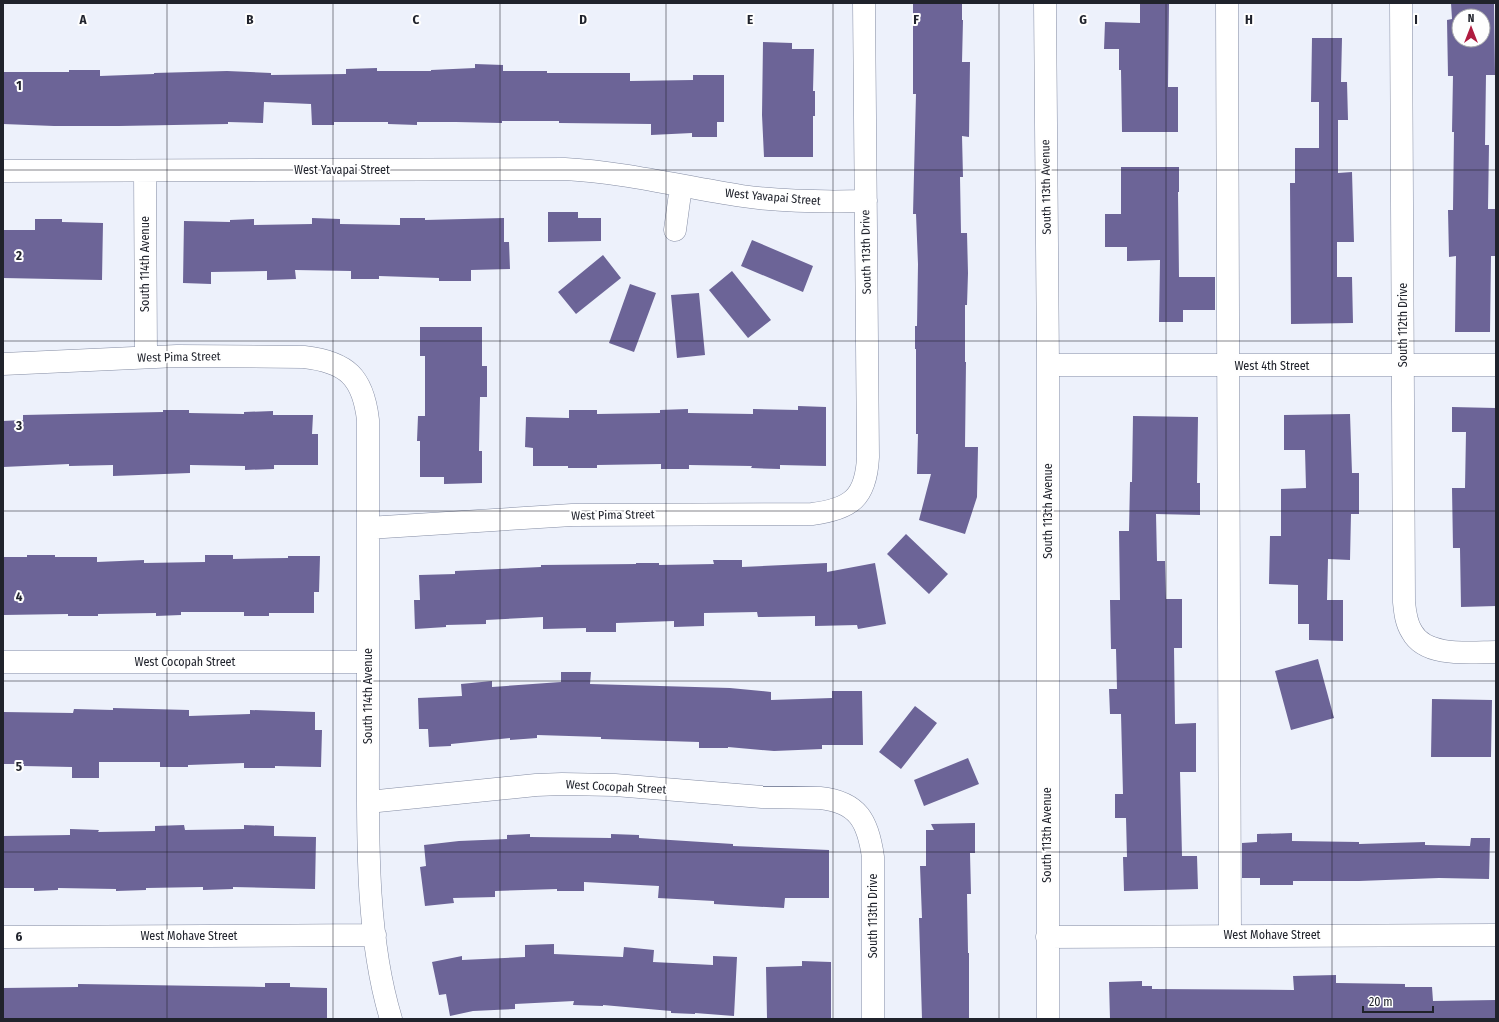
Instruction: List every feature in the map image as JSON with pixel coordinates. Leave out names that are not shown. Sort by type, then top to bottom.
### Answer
[{"type":"street","name":"South 113th Drive","points":[[855,499],[867,472],[868,457],[864,3]]},
{"type":"street","name":"South 113th Avenue","points":[[1044,3],[1048,365],[1048,1019]]},
{"type":"street","points":[[1227,3],[1230,935]]},
{"type":"street","name":"South 112th Drive","points":[[1401,3],[1404,602],[1408,623],[1412,633],[1420,642],[1433,649],[1447,651],[1496,652]]},
{"type":"street","name":"West Yavapai Street","points":[[3,171],[565,169],[600,172],[768,199],[817,202],[866,201]]},
{"type":"street","name":"South 114th Avenue","points":[[145,171],[146,357]]},
{"type":"street","points":[[675,230],[681,186]]},
{"type":"street","name":"West Pima Street","points":[[3,364],[146,357],[304,357],[320,359],[337,364],[351,374]]},
{"type":"street","name":"West 4th Street","points":[[1048,365],[1496,366]]},
{"type":"street","name":"South 114th Avenue","points":[[351,374],[360,388],[366,404],[368,415],[369,854],[375,935],[381,979],[391,1019]]},
{"type":"street","name":"West Pima Street","points":[[368,528],[572,515],[812,514],[828,512],[843,507],[855,499]]},
{"type":"street","name":"West Cocopah Street","points":[[3,662],[368,662]]},
{"type":"street","name":"West Cocopah Street","points":[[368,802],[536,785],[588,784],[636,786],[734,796],[833,799],[847,805],[859,815]]},
{"type":"street","name":"South 113th Drive","points":[[859,815],[866,827],[871,841],[873,857],[873,1019]]},
{"type":"street","name":"West Mohave Street","points":[[3,937],[375,935]]},
{"type":"street","name":"West Mohave Street","points":[[1047,937],[1230,935],[1496,936]]},
{"type":"building","points":[[913,3],[962,3],[962,62],[970,62],[969,137],[962,136],[963,177],[960,177],[961,233],[967,233],[968,273],[967,305],[965,305],[965,447],[978,447],[977,497],[965,534],[919,520],[931,474],[917,474],[918,434],[916,434],[915,326],[917,326],[918,264],[916,214],[913,214],[916,94],[913,94]]},
{"type":"building","points":[[1140,3],[1169,3],[1168,87],[1178,87],[1178,132],[1122,132],[1121,70],[1119,70],[1119,49],[1104,49],[1105,22],[1140,23]]},
{"type":"building","points":[[1451,3],[1494,3],[1495,75],[1486,75],[1485,145],[1489,145],[1488,209],[1496,209],[1496,256],[1491,256],[1490,332],[1455,332],[1456,256],[1449,257],[1448,210],[1453,210],[1453,76],[1448,76],[1447,20],[1451,19],[1451,48],[1491,48],[1491,8],[1451,8]]},
{"type":"building","points":[[1312,38],[1342,38],[1341,82],[1347,82],[1348,120],[1338,120],[1338,173],[1352,172],[1354,242],[1337,242],[1337,277],[1352,277],[1353,323],[1291,324],[1290,183],[1295,183],[1295,148],[1319,148],[1319,102],[1311,102]]},
{"type":"building","points":[[763,42],[792,43],[792,49],[814,49],[813,91],[815,91],[815,116],[813,116],[813,157],[764,157],[762,115]]},
{"type":"building","points":[[475,64],[503,65],[503,71],[547,71],[547,73],[630,73],[630,81],[693,80],[693,75],[724,75],[724,122],[717,122],[717,137],[692,137],[692,133],[651,135],[651,124],[559,123],[559,121],[502,121],[502,123],[417,122],[417,125],[388,124],[388,122],[334,122],[334,125],[312,125],[311,104],[264,102],[263,123],[228,122],[228,124],[119,126],[3,124],[3,72],[69,72],[69,70],[100,70],[100,76],[227,71],[271,73],[271,75],[346,74],[346,69],[377,68],[377,71],[431,71],[475,68]]},
{"type":"building","points":[[1121,167],[1179,167],[1179,277],[1215,277],[1215,310],[1183,310],[1183,322],[1159,322],[1160,260],[1127,261],[1127,247],[1105,247],[1105,214],[1121,214]]},
{"type":"building","points":[[548,212],[578,212],[578,218],[601,218],[601,241],[548,242]]},
{"type":"building","points":[[312,218],[340,219],[340,224],[400,225],[400,218],[425,218],[425,220],[504,218],[504,242],[509,242],[510,269],[471,270],[471,281],[439,281],[439,278],[379,276],[379,279],[351,279],[351,271],[295,270],[296,279],[267,280],[267,271],[211,272],[211,284],[183,283],[184,221],[230,222],[230,220],[254,219],[254,225],[312,224]]},
{"type":"building","points":[[35,219],[62,219],[62,222],[103,223],[102,280],[3,278],[3,230],[35,230]]},
{"type":"building","points":[[752,240],[813,266],[803,292],[741,266]]},
{"type":"building","points":[[603,255],[621,278],[576,314],[558,292]]},
{"type":"building","points":[[732,271],[771,320],[748,338],[709,290]]},
{"type":"building","points":[[630,284],[656,293],[634,352],[609,343]]},
{"type":"building","points":[[699,293],[705,355],[677,358],[671,295]]},
{"type":"building","points":[[420,327],[482,327],[482,366],[487,366],[487,397],[480,397],[479,451],[482,451],[482,483],[444,484],[444,477],[420,477],[420,441],[417,441],[418,416],[425,416],[425,356],[420,356]]},
{"type":"building","points":[[798,406],[826,407],[826,466],[780,465],[780,469],[751,468],[752,466],[689,465],[689,469],[661,469],[661,464],[597,465],[597,468],[533,466],[533,448],[525,447],[526,417],[569,418],[569,410],[597,410],[597,414],[660,413],[660,410],[688,409],[688,413],[753,414],[753,409],[798,410]]},
{"type":"building","points":[[1452,407],[1496,408],[1496,606],[1461,607],[1460,548],[1453,548],[1452,488],[1465,488],[1466,432],[1452,432]]},
{"type":"building","points":[[163,410],[189,410],[189,413],[244,414],[244,412],[273,411],[273,415],[313,415],[312,434],[318,434],[318,465],[274,465],[274,469],[245,470],[245,466],[190,465],[190,473],[113,476],[113,465],[69,466],[69,464],[3,467],[3,421],[23,420],[23,415],[163,412]]},
{"type":"building","points":[[1350,414],[1352,473],[1359,473],[1359,514],[1351,514],[1350,560],[1328,559],[1327,600],[1343,600],[1343,641],[1309,640],[1309,624],[1298,624],[1298,585],[1269,584],[1270,536],[1281,536],[1281,489],[1306,488],[1305,450],[1284,450],[1284,415]]},
{"type":"building","points":[[1133,416],[1198,417],[1197,483],[1200,483],[1200,515],[1156,514],[1157,561],[1165,561],[1166,599],[1182,599],[1182,648],[1174,648],[1175,724],[1196,723],[1196,772],[1180,772],[1182,856],[1197,856],[1198,889],[1124,891],[1123,857],[1127,857],[1126,818],[1115,818],[1115,794],[1123,794],[1121,714],[1110,714],[1109,689],[1117,689],[1116,649],[1111,649],[1110,600],[1120,600],[1119,531],[1129,531],[1130,482],[1132,482]]},
{"type":"building","points":[[906,534],[948,574],[929,594],[887,554]]},
{"type":"building","points":[[27,555],[97,557],[97,562],[144,560],[144,563],[205,562],[205,555],[233,555],[233,559],[320,556],[319,592],[314,592],[314,613],[269,613],[269,616],[244,616],[244,612],[181,612],[181,615],[156,616],[156,613],[98,614],[98,616],[68,616],[68,614],[3,615],[3,557],[27,557]]},
{"type":"building","points":[[713,560],[742,560],[742,567],[827,563],[827,572],[875,563],[886,624],[858,629],[857,625],[815,626],[815,616],[758,617],[757,612],[704,613],[704,626],[674,627],[674,621],[616,623],[616,632],[586,632],[586,628],[543,629],[543,617],[486,620],[486,624],[446,625],[446,627],[415,629],[414,600],[420,600],[419,575],[455,574],[455,571],[541,567],[541,565],[636,563],[659,563],[659,565],[714,564]]},
{"type":"building","points":[[1318,659],[1334,718],[1291,730],[1275,671]]},
{"type":"building","points":[[561,672],[591,672],[590,684],[730,688],[771,692],[771,700],[832,698],[832,691],[862,691],[863,745],[822,745],[822,749],[774,751],[728,747],[699,748],[699,742],[601,739],[601,737],[537,735],[537,738],[510,740],[510,738],[451,744],[451,746],[429,747],[428,729],[419,729],[418,698],[462,696],[461,684],[492,681],[492,687],[561,682]]},
{"type":"building","points":[[1432,699],[1492,700],[1491,757],[1431,757]]},
{"type":"building","points":[[915,706],[937,723],[901,769],[879,752]]},
{"type":"building","points":[[113,708],[189,710],[189,716],[250,714],[250,710],[315,712],[315,730],[322,730],[321,767],[275,766],[275,768],[244,768],[244,763],[188,765],[188,767],[160,767],[160,762],[99,762],[99,778],[72,778],[72,767],[3,764],[3,712],[73,713],[74,709],[113,710]]},
{"type":"building","points":[[968,758],[979,784],[924,806],[914,780]]},
{"type":"building","points":[[975,823],[975,853],[970,853],[971,894],[967,894],[969,1019],[922,1019],[919,918],[922,918],[920,866],[926,866],[926,830],[934,830],[931,824]]},
{"type":"building","points":[[184,825],[185,830],[244,829],[244,825],[274,826],[274,836],[316,837],[315,889],[233,887],[233,889],[203,890],[203,887],[146,888],[146,890],[116,891],[116,889],[58,888],[58,890],[34,891],[34,888],[3,888],[3,836],[70,835],[70,829],[99,830],[98,832],[155,831],[155,826]]},
{"type":"building","points":[[1292,833],[1292,841],[1359,842],[1359,844],[1425,842],[1425,845],[1470,846],[1471,838],[1490,838],[1489,879],[1439,878],[1359,881],[1293,881],[1293,885],[1260,885],[1260,878],[1242,878],[1242,843],[1257,842],[1257,834]]},
{"type":"building","points":[[530,834],[530,837],[611,838],[611,834],[639,835],[639,838],[733,844],[733,846],[829,850],[829,898],[785,898],[784,908],[714,904],[714,901],[658,898],[659,886],[584,882],[584,891],[557,891],[557,889],[495,891],[495,897],[453,898],[454,903],[425,906],[420,867],[426,866],[424,845],[459,841],[507,839],[507,835]]},
{"type":"building","points":[[554,944],[554,954],[623,957],[624,947],[654,950],[653,962],[713,965],[713,956],[737,957],[734,1016],[671,1013],[671,1011],[603,1005],[573,1005],[574,1001],[515,1004],[515,1009],[473,1011],[450,1016],[446,994],[439,995],[432,962],[462,956],[462,960],[525,957],[525,945]]},
{"type":"building","points":[[802,961],[831,962],[831,1018],[767,1018],[766,967],[802,966]]},
{"type":"building","points":[[1336,975],[1336,983],[1405,984],[1405,987],[1432,987],[1433,1001],[1496,1000],[1496,1019],[1110,1019],[1109,982],[1142,981],[1142,986],[1152,986],[1152,989],[1294,990],[1293,976]]},
{"type":"building","points":[[265,983],[290,983],[290,987],[327,988],[327,1019],[3,1019],[3,988],[78,987],[78,984],[265,987]]}]
